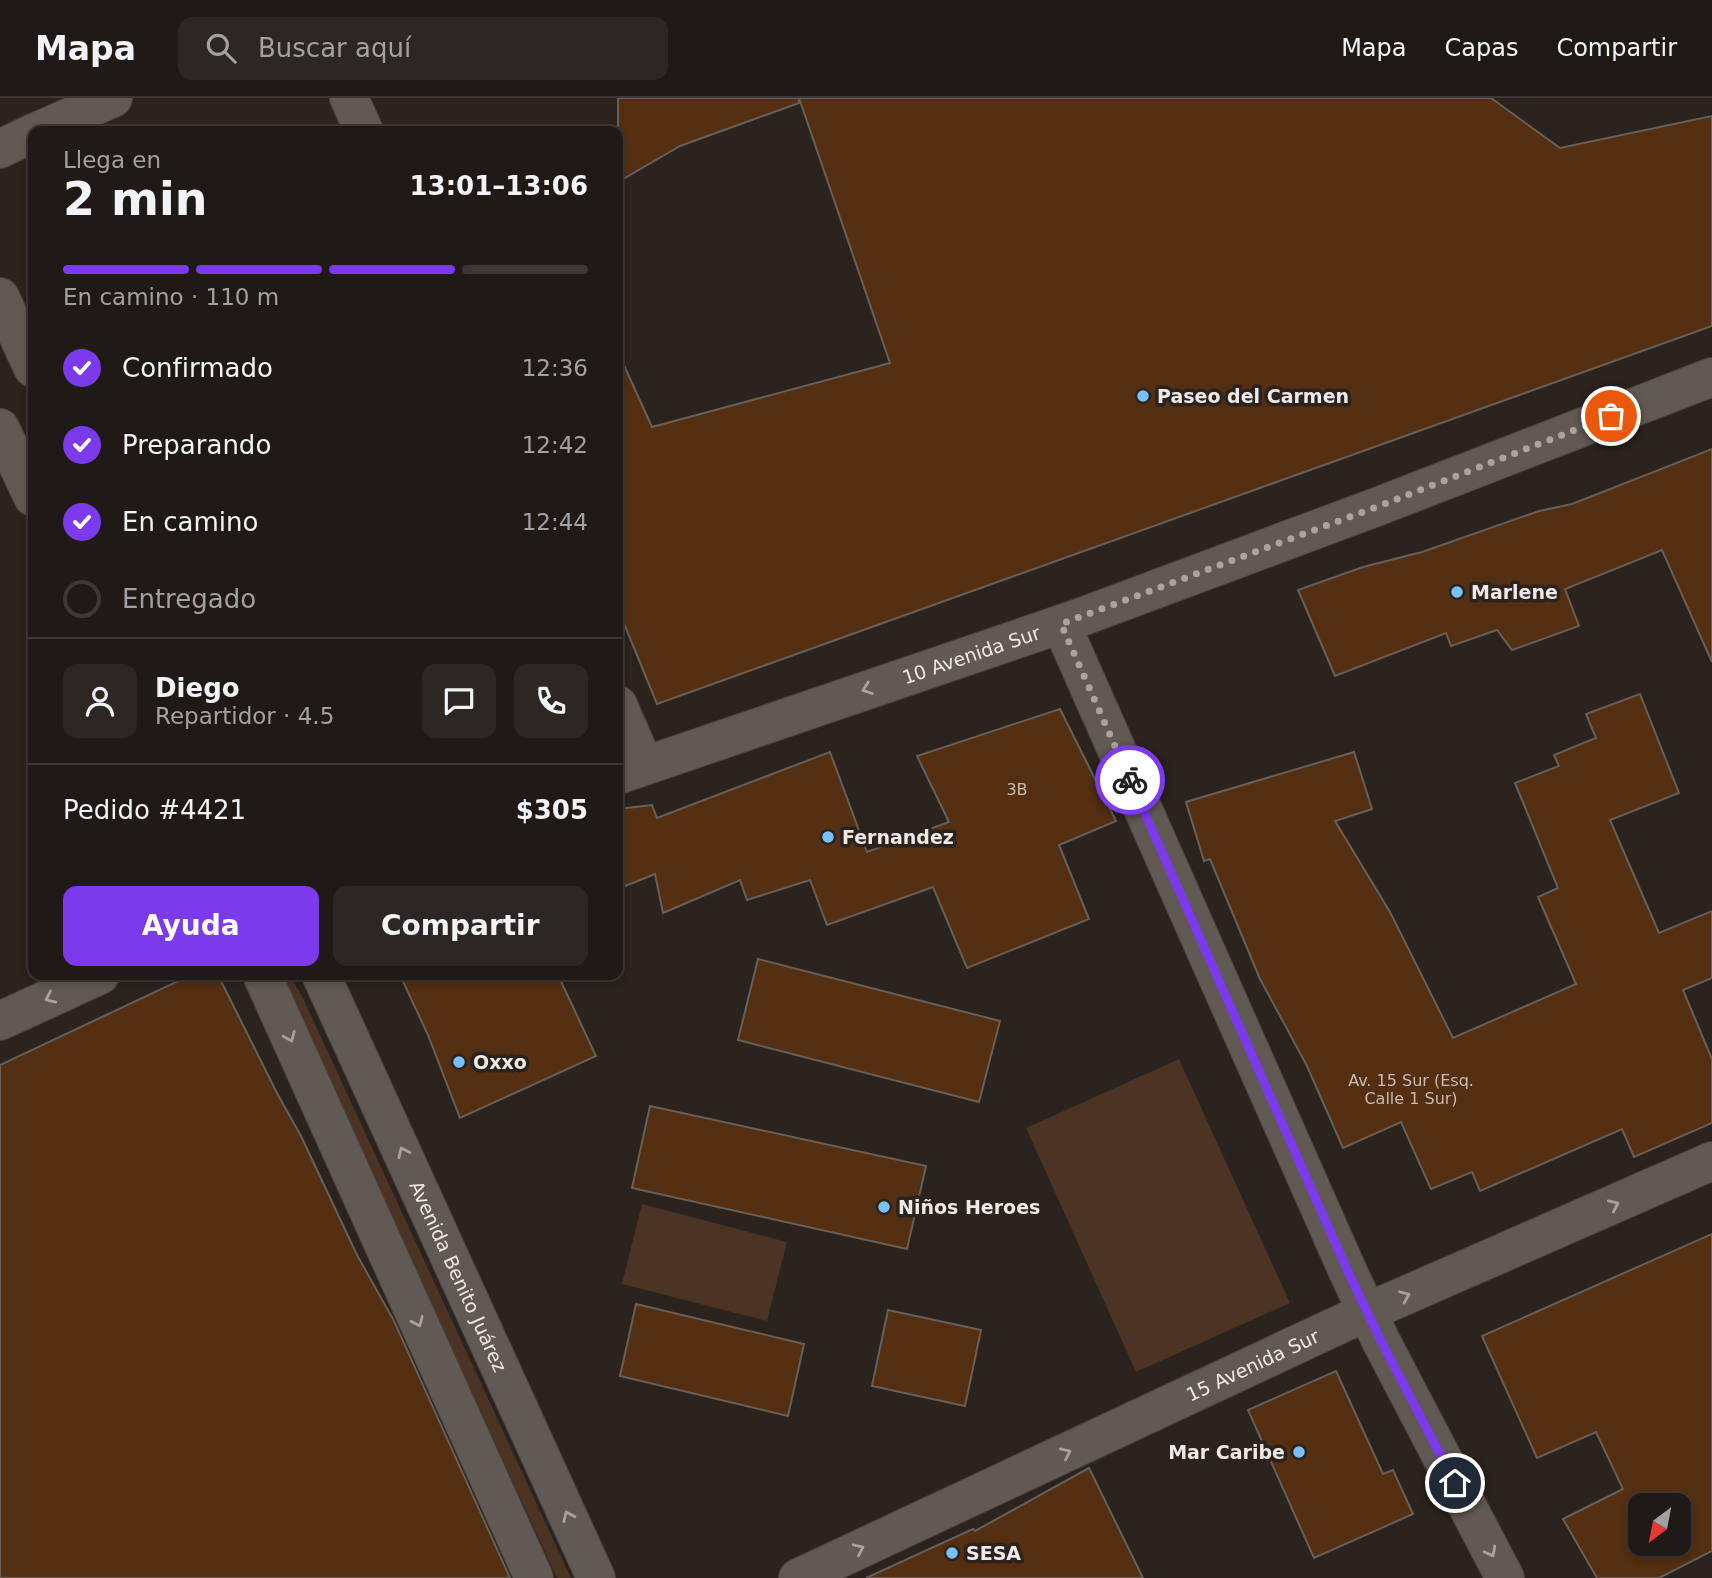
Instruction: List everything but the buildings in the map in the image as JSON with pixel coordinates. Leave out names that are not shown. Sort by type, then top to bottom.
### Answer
[{"type":"street","points":[[50,126],[113,98]]},
{"type":"street","points":[[349,98],[362,126]]},
{"type":"street","points":[[0,149],[28,136]]},
{"type":"street","points":[[0,297],[28,357]]},
{"type":"street","name":"10 Avenida Sur","points":[[631,770],[1061,624],[1379,506],[1712,377]]},
{"type":"street","points":[[0,428],[28,487]]},
{"type":"street","points":[[1061,624],[1343,1261],[1381,1341],[1505,1578]]},
{"type":"street","points":[[623,730],[631,770]]},
{"type":"street","points":[[0,1021],[89,980]]},
{"type":"street","points":[[264,980],[534,1578]]},
{"type":"street","name":"Avenida Benito Juárez","points":[[323,980],[596,1578]]},
{"type":"street","name":"15 Avenida Sur","points":[[797,1578],[1368,1311],[1712,1161]]},
{"type":"shaded area","points":[[284,980],[292,980],[302,996],[571,1578],[556,1576]]},
{"type":"shaded area","points":[[1179,1059],[1290,1303],[1136,1372],[1026,1128]]},
{"type":"shaded area","points":[[642,1204],[787,1242],[767,1321],[622,1284]]},
{"type":"way so far","points":[[1130,780],[1061,624],[1379,506],[1611,416]]},
{"type":"place","name":"Paseo del Carmen","points":[[1143,396]]},
{"type":"place","name":"Marlene","points":[[1457,592]]},
{"type":"place","name":"Fernandez","points":[[828,837]]},
{"type":"place","name":"Oxxo","points":[[459,1062]]},
{"type":"place","name":"Niños Heroes","points":[[884,1207]]},
{"type":"place","name":"Mar Caribe","points":[[1299,1452]]},
{"type":"place","name":"SESA","points":[[952,1553]]},
{"type":"route","points":[[1130,780],[1349,1274],[1455,1483]]}]
